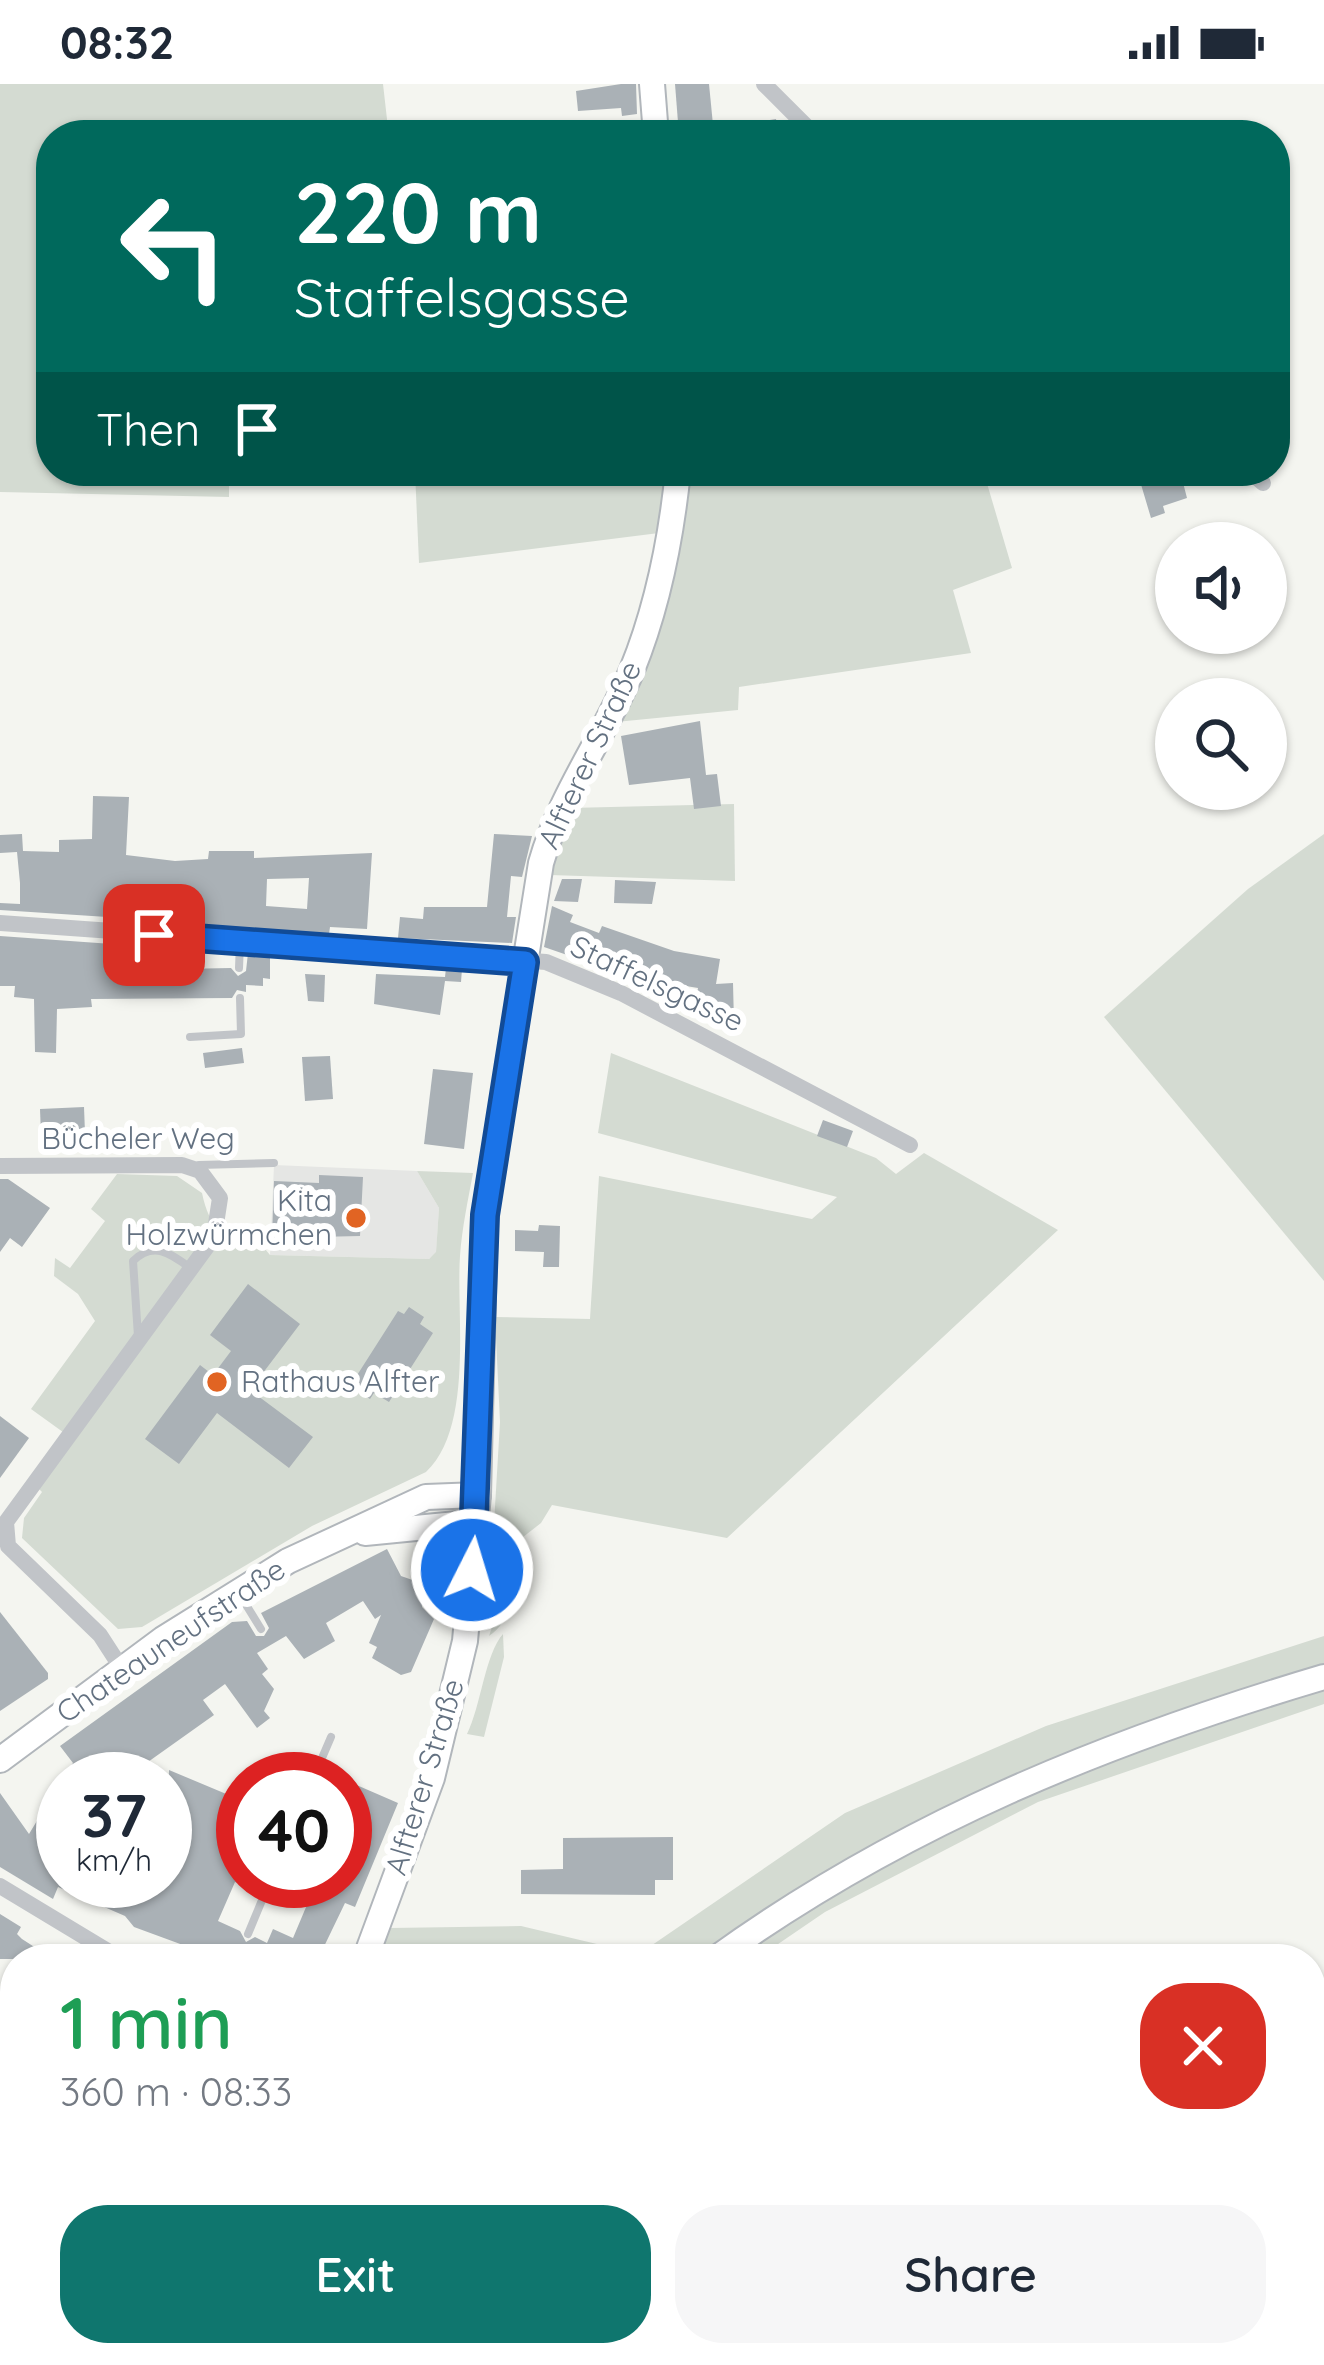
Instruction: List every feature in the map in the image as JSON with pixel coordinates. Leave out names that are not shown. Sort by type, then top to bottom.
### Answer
[{"type":"street","points":[[652,84],[655,120]]},
{"type":"street","points":[[764,84],[800,120]]},
{"type":"street","name":"Alfterer Straße","points":[[370,1944],[447,1723],[465,1641],[478,1495],[485,1215],[525,962],[553,821],[630,674],[651,618],[669,549],[677,486]]},
{"type":"street","name":"Staffelsgasse","points":[[0,923],[546,962],[621,993],[910,1145]]},
{"type":"street","points":[[122,1669],[100,1635],[8,1546],[4,1528],[11,1511],[214,1237],[222,1210],[210,1180],[182,1165]]},
{"type":"street","name":"Bücheler Weg","points":[[0,1166],[182,1165]]},
{"type":"street","name":"Chateauneufstraße","points":[[0,1760],[122,1669],[288,1561],[426,1497],[478,1495]]},
{"type":"street","name":"Chateauneufstraße","points":[[351,1535],[476,1522]]},
{"type":"street","points":[[738,1944],[848,1871],[973,1804],[1124,1740],[1324,1676]]},
{"type":"street","points":[[0,1886],[96,1944]]},
{"type":"lane","points":[[239,968],[240,941]]},
{"type":"lane","points":[[190,1037],[242,1034],[240,998]]},
{"type":"lane","name":"Bücheler Weg","points":[[182,1165],[274,1162]]},
{"type":"lane","points":[[138,1339],[133,1261],[147,1251],[163,1250],[190,1268]]},
{"type":"lane","points":[[238,1590],[261,1629]]},
{"type":"lane","points":[[325,1752],[331,1737]]},
{"type":"lane","points":[[248,1934],[259,1908]]},
{"type":"shaded area","points":[[0,84],[383,84],[387,120],[36,120],[36,486],[229,486],[229,497],[0,492]]},
{"type":"shaded area","points":[[416,486],[664,486],[659,533],[419,563]]},
{"type":"shaded area","points":[[686,486],[988,486],[1012,568],[953,590],[971,653],[739,687],[738,710],[616,722],[665,600]]},
{"type":"shaded area","points":[[734,804],[735,881],[550,875],[570,808]]},
{"type":"shaded area","points":[[1324,834],[1324,1281],[1104,1017],[1248,889]]},
{"type":"shaded area","points":[[611,1053],[876,1158],[896,1174],[924,1153],[1058,1230],[727,1538],[552,1505],[541,1523],[518,1541],[510,1605],[489,1636],[496,1615],[489,1609],[500,1422],[495,1317],[590,1319],[599,1176],[812,1219],[837,1197],[598,1133]]},
{"type":"shaded area","name":"Kita Holzwürmchen","points":[[274,1165],[417,1171],[439,1208],[436,1253],[429,1259],[270,1255]]},
{"type":"shaded area","points":[[417,1171],[473,1173],[460,1256],[457,1399],[441,1452],[426,1472],[312,1526],[142,1627],[118,1629],[22,1538],[24,1518],[42,1492],[38,1488],[74,1440],[31,1409],[95,1321],[78,1294],[54,1276],[55,1258],[70,1268],[105,1221],[91,1209],[117,1174],[177,1176],[202,1193],[209,1216],[221,1230],[261,1244],[270,1255],[429,1259],[436,1252],[439,1208]]},
{"type":"shaded area","points":[[503,1634],[504,1657],[484,1737],[467,1734],[492,1654]]},
{"type":"shaded area","points":[[1324,1636],[1324,1704],[1038,1802],[825,1912],[778,1944],[654,1944],[845,1813],[1046,1726]]},
{"type":"shaded area","points":[[521,1926],[597,1944],[384,1944],[390,1928]]},
{"type":"building","points":[[636,84],[637,114],[622,116],[621,108],[578,111],[576,91]]},
{"type":"building","points":[[675,84],[709,84],[713,120],[678,120]]},
{"type":"building","points":[[1141,486],[1184,486],[1187,498],[1163,506],[1165,513],[1151,518]]},
{"type":"building","points":[[700,721],[706,775],[717,774],[721,806],[694,809],[690,778],[629,785],[621,736]]},
{"type":"building","points":[[93,796],[129,797],[126,855],[175,861],[208,859],[209,851],[254,851],[254,858],[372,853],[367,929],[330,927],[329,934],[177,923],[180,891],[163,889],[143,892],[138,919],[0,910],[0,903],[20,904],[20,883],[17,852],[0,853],[0,835],[22,834],[23,851],[59,852],[59,840],[92,839]],"holes":[[[309,878],[307,909],[266,906],[267,879]]]},
{"type":"building","points":[[494,834],[532,836],[522,877],[511,876],[507,917],[516,917],[512,943],[398,938],[400,917],[423,919],[424,907],[487,907]]},
{"type":"building","points":[[562,879],[582,879],[578,902],[554,901]]},
{"type":"building","points":[[615,880],[656,882],[652,904],[614,903]]},
{"type":"building","points":[[552,906],[573,915],[570,922],[599,933],[602,926],[674,951],[720,959],[716,984],[733,983],[734,1023],[693,1016],[698,988],[631,977],[544,947]]},
{"type":"building","points":[[0,936],[112,944],[112,960],[153,958],[153,947],[179,949],[180,969],[231,968],[238,976],[246,971],[248,953],[270,955],[270,979],[263,978],[263,986],[246,985],[246,992],[237,990],[232,998],[91,999],[92,1007],[57,1009],[56,1053],[35,1052],[34,999],[14,997],[15,986],[0,986]]},
{"type":"building","points":[[446,968],[462,969],[461,982],[445,981],[440,1015],[374,1004],[376,974],[445,977]]},
{"type":"building","points":[[305,974],[325,975],[324,1002],[308,1001]]},
{"type":"building","points":[[242,1048],[244,1063],[205,1068],[203,1053]]},
{"type":"building","points":[[330,1056],[333,1099],[305,1101],[302,1057]]},
{"type":"building","points":[[433,1069],[473,1073],[464,1149],[424,1144]]},
{"type":"building","points":[[84,1107],[85,1133],[41,1135],[40,1109]]},
{"type":"building","points":[[823,1120],[853,1131],[847,1147],[817,1136]]},
{"type":"building","points":[[319,1175],[363,1177],[360,1236],[272,1238],[274,1181],[319,1183]]},
{"type":"building","points":[[0,1179],[8,1179],[50,1208],[22,1247],[10,1238],[0,1252]]},
{"type":"building","points":[[539,1225],[560,1226],[559,1267],[543,1267],[544,1252],[515,1251],[515,1230],[538,1231]]},
{"type":"building","name":"Rathaus Alfter","points":[[248,1284],[300,1324],[250,1390],[313,1437],[289,1468],[217,1413],[179,1464],[145,1439],[200,1365],[213,1375],[231,1351],[210,1335]]},
{"type":"building","points":[[409,1307],[424,1317],[420,1324],[433,1333],[389,1402],[374,1393],[370,1399],[356,1390],[360,1383],[354,1380],[398,1311],[404,1314]]},
{"type":"building","points":[[0,1416],[29,1438],[0,1478]]},
{"type":"building","points":[[387,1549],[401,1576],[424,1584],[422,1607],[434,1619],[411,1672],[401,1675],[372,1658],[377,1647],[369,1643],[381,1615],[375,1619],[363,1601],[326,1623],[335,1641],[304,1659],[286,1636],[257,1653],[268,1669],[262,1674],[274,1689],[264,1711],[270,1718],[257,1728],[225,1684],[203,1700],[214,1715],[162,1752],[65,1752],[60,1746],[232,1622],[247,1621],[256,1636],[264,1636],[269,1628],[261,1613]]},
{"type":"building","points":[[0,1612],[48,1679],[0,1711]]},
{"type":"building","points":[[192,1780],[216,1790],[216,1908],[224,1908],[218,1921],[240,1931],[246,1942],[255,1937],[267,1943],[273,1929],[293,1938],[306,1908],[343,1908],[325,1944],[180,1944],[134,1927],[125,1916],[107,1908],[192,1908]]},
{"type":"building","points":[[372,1792],[398,1803],[372,1866]]},
{"type":"building","points":[[0,1793],[29,1834],[36,1822],[36,1889],[0,1867]]},
{"type":"building","points":[[673,1837],[673,1880],[655,1880],[655,1895],[521,1894],[521,1870],[563,1869],[563,1838]]},
{"type":"building","points":[[0,1914],[21,1927],[17,1934],[30,1944],[0,1944]]},
{"type":"place","name":"Kita Holzwürmchen","points":[[356,1218]]},
{"type":"place","name":"Rathaus Alfter","points":[[217,1382]]},
{"type":"route","points":[[154,935],[525,962],[485,1215],[472,1570]]}]
